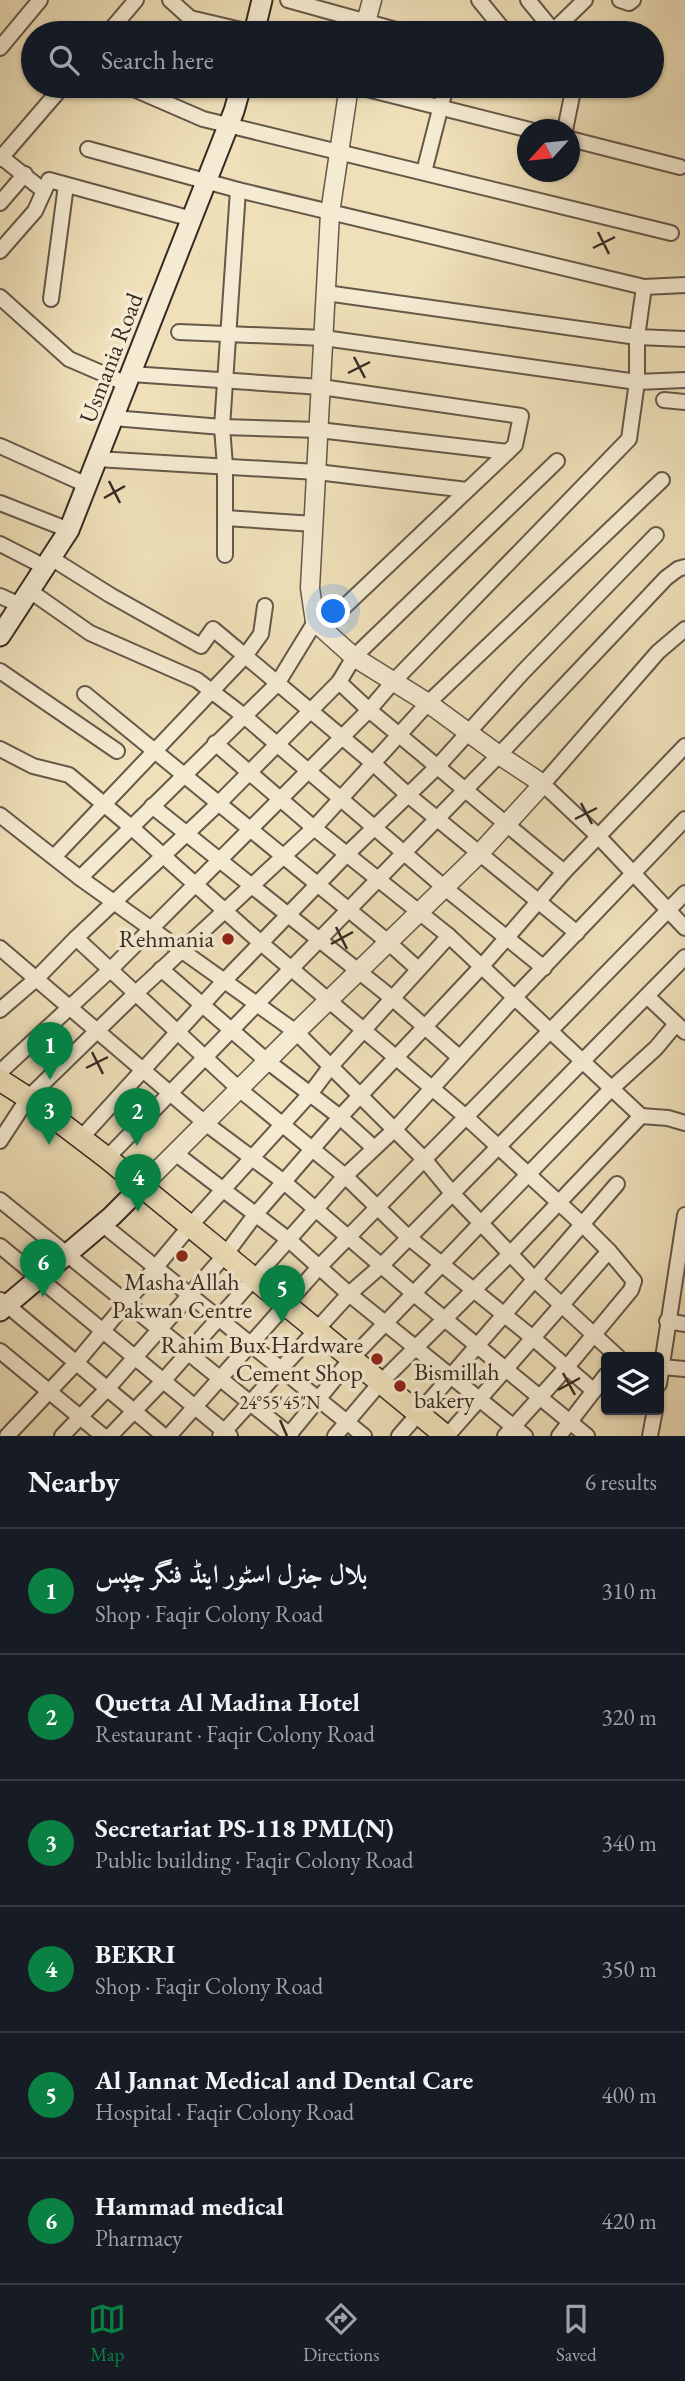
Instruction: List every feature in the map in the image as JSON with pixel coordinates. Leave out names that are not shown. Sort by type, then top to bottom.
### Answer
[{"type":"main road","points":[[257,21],[262,0]]},
{"type":"main road","name":"Usmania Road","points":[[0,636],[69,530],[237,98]]},
{"type":"main road","points":[[0,1079],[142,1186],[446,1436]]},
{"type":"main road","points":[[2,1306],[39,1279],[142,1186]]},
{"type":"street","points":[[22,21],[40,0]]},
{"type":"street","points":[[118,21],[136,0]]},
{"type":"street","points":[[170,0],[190,18],[203,21]]},
{"type":"street","points":[[288,0],[347,21]]},
{"type":"street","points":[[366,21],[372,0]]},
{"type":"street","points":[[479,0],[496,21]]},
{"type":"street","points":[[528,0],[545,21]]},
{"type":"street","points":[[565,21],[586,0]]},
{"type":"street","points":[[620,0],[629,3],[633,0]]},
{"type":"street","points":[[0,48],[21,23]]},
{"type":"street","points":[[44,191],[1,158],[53,98]]},
{"type":"street","points":[[155,98],[203,119],[671,233]]},
{"type":"street","points":[[347,98],[330,213],[310,587],[318,625],[354,657],[428,703],[543,784],[598,836],[685,928]]},
{"type":"street","points":[[404,98],[517,127]]},
{"type":"street","points":[[424,172],[443,98]]},
{"type":"street","points":[[567,119],[572,98]]},
{"type":"street","points":[[580,142],[680,167]]},
{"type":"street","points":[[88,149],[330,213],[644,287],[685,285]]},
{"type":"street","points":[[0,202],[25,174]]},
{"type":"street","points":[[0,251],[34,211],[49,180],[192,219]]},
{"type":"street","points":[[51,299],[66,185]]},
{"type":"street","points":[[225,555],[222,427],[238,190]]},
{"type":"street","points":[[0,1079],[342,738],[629,439],[637,382],[637,337],[644,287]]},
{"type":"street","points":[[326,293],[637,337],[685,339]]},
{"type":"street","points":[[0,297],[69,359],[129,379],[226,380],[321,387],[521,416],[515,445],[318,625],[277,684],[80,878]]},
{"type":"street","points":[[179,331],[324,338],[637,382],[685,380]]},
{"type":"street","points":[[664,400],[685,402]]},
{"type":"street","points":[[113,418],[222,427],[319,430],[508,452]]},
{"type":"street","points":[[0,446],[87,485]]},
{"type":"street","points":[[97,459],[317,471],[467,490]]},
{"type":"street","points":[[0,1010],[36,979],[250,773],[338,682],[354,657],[557,461]]},
{"type":"street","points":[[0,1141],[28,1098],[161,969],[314,828],[428,703],[662,480]]},
{"type":"street","points":[[0,503],[69,530]]},
{"type":"street","points":[[225,518],[314,524]]},
{"type":"street","points":[[81,1138],[224,981],[347,854],[438,766],[656,535]]},
{"type":"street","points":[[0,544],[48,562],[201,646],[213,629],[408,795],[577,933]]},
{"type":"street","points":[[107,1158],[499,755],[666,578],[685,567]]},
{"type":"street","points":[[0,596],[25,598],[90,633],[197,680],[244,716],[445,888],[544,968]]},
{"type":"street","points":[[54,858],[245,656],[261,634],[265,606]]},
{"type":"street","points":[[142,1186],[480,853],[657,652],[685,629]]},
{"type":"street","points":[[0,671],[117,751]]},
{"type":"street","points":[[338,682],[564,872]]},
{"type":"street","points":[[85,694],[418,969]]},
{"type":"street","points":[[215,743],[314,828],[449,936],[641,1116],[668,1118],[685,1123]]},
{"type":"street","points":[[62,1436],[225,1255],[340,1117],[397,1059],[564,872],[685,746]]},
{"type":"street","points":[[0,749],[33,766],[69,775],[131,827],[261,943],[466,1116],[609,1251],[634,1285],[540,1397],[514,1433],[479,1399],[349,1294],[289,1240],[175,1153]]},
{"type":"street","points":[[152,806],[392,998],[459,1057]]},
{"type":"street","points":[[0,815],[114,903],[296,1032],[424,1158],[452,1193],[534,1280],[613,1352]]},
{"type":"street","points":[[110,1436],[163,1381],[345,1176],[395,1129],[515,997],[685,819]]},
{"type":"street","points":[[2,1306],[166,1436],[287,1306],[320,1266],[685,893]]},
{"type":"street","points":[[7,1436],[76,1363],[190,1226],[449,936]]},
{"type":"street","points":[[76,938],[239,1089],[345,1176],[408,1237],[594,1391]]},
{"type":"street","points":[[0,948],[205,1123],[284,1182],[445,1320],[587,1436]]},
{"type":"street","points":[[0,1246],[224,1434],[349,1294],[381,1266],[685,957]]},
{"type":"street","points":[[161,969],[267,1061],[340,1117],[374,1148]]},
{"type":"street","points":[[0,1200],[251,1402],[289,1436],[351,1359],[413,1293],[611,1088],[681,1028],[647,996]]},
{"type":"street","points":[[335,1436],[380,1382],[474,1291],[641,1116]]},
{"type":"street","points":[[399,1436],[617,1184]]},
{"type":"street","points":[[664,1352],[684,1223]]},
{"type":"street","points":[[102,1224],[364,1436]]},
{"type":"street","points":[[446,1436],[609,1251]]},
{"type":"street","points":[[667,1321],[685,1324]]},
{"type":"street","points":[[0,1351],[103,1436]]},
{"type":"street","points":[[664,1367],[685,1369]]},
{"type":"street","points":[[559,1436],[601,1382]]},
{"type":"street","points":[[650,1436],[654,1415]]},
{"type":"place","name":"Rehmania","points":[[228,939]]},
{"type":"place","name":"بلال جنرل اسٹور اینڈ فنگر چپس","points":[[50,1080]]},
{"type":"place","name":"Secretariat PS-118 PML(N)","points":[[49,1145]]},
{"type":"place","name":"Quetta Al Madina Hotel","points":[[137,1146]]},
{"type":"place","name":"BEKRI","points":[[138,1212]]},
{"type":"place","name":"Masha Allah Pakwan Centre","points":[[182,1256]]},
{"type":"place","name":"Hammad medical","points":[[43,1297]]},
{"type":"place","name":"Al Jannat Medical and Dental Care","points":[[282,1323]]},
{"type":"place","name":"Rahim Bux Hardware Cement Shop","points":[[377,1359]]},
{"type":"place","name":"Bismillah bakery","points":[[400,1386]]}]
